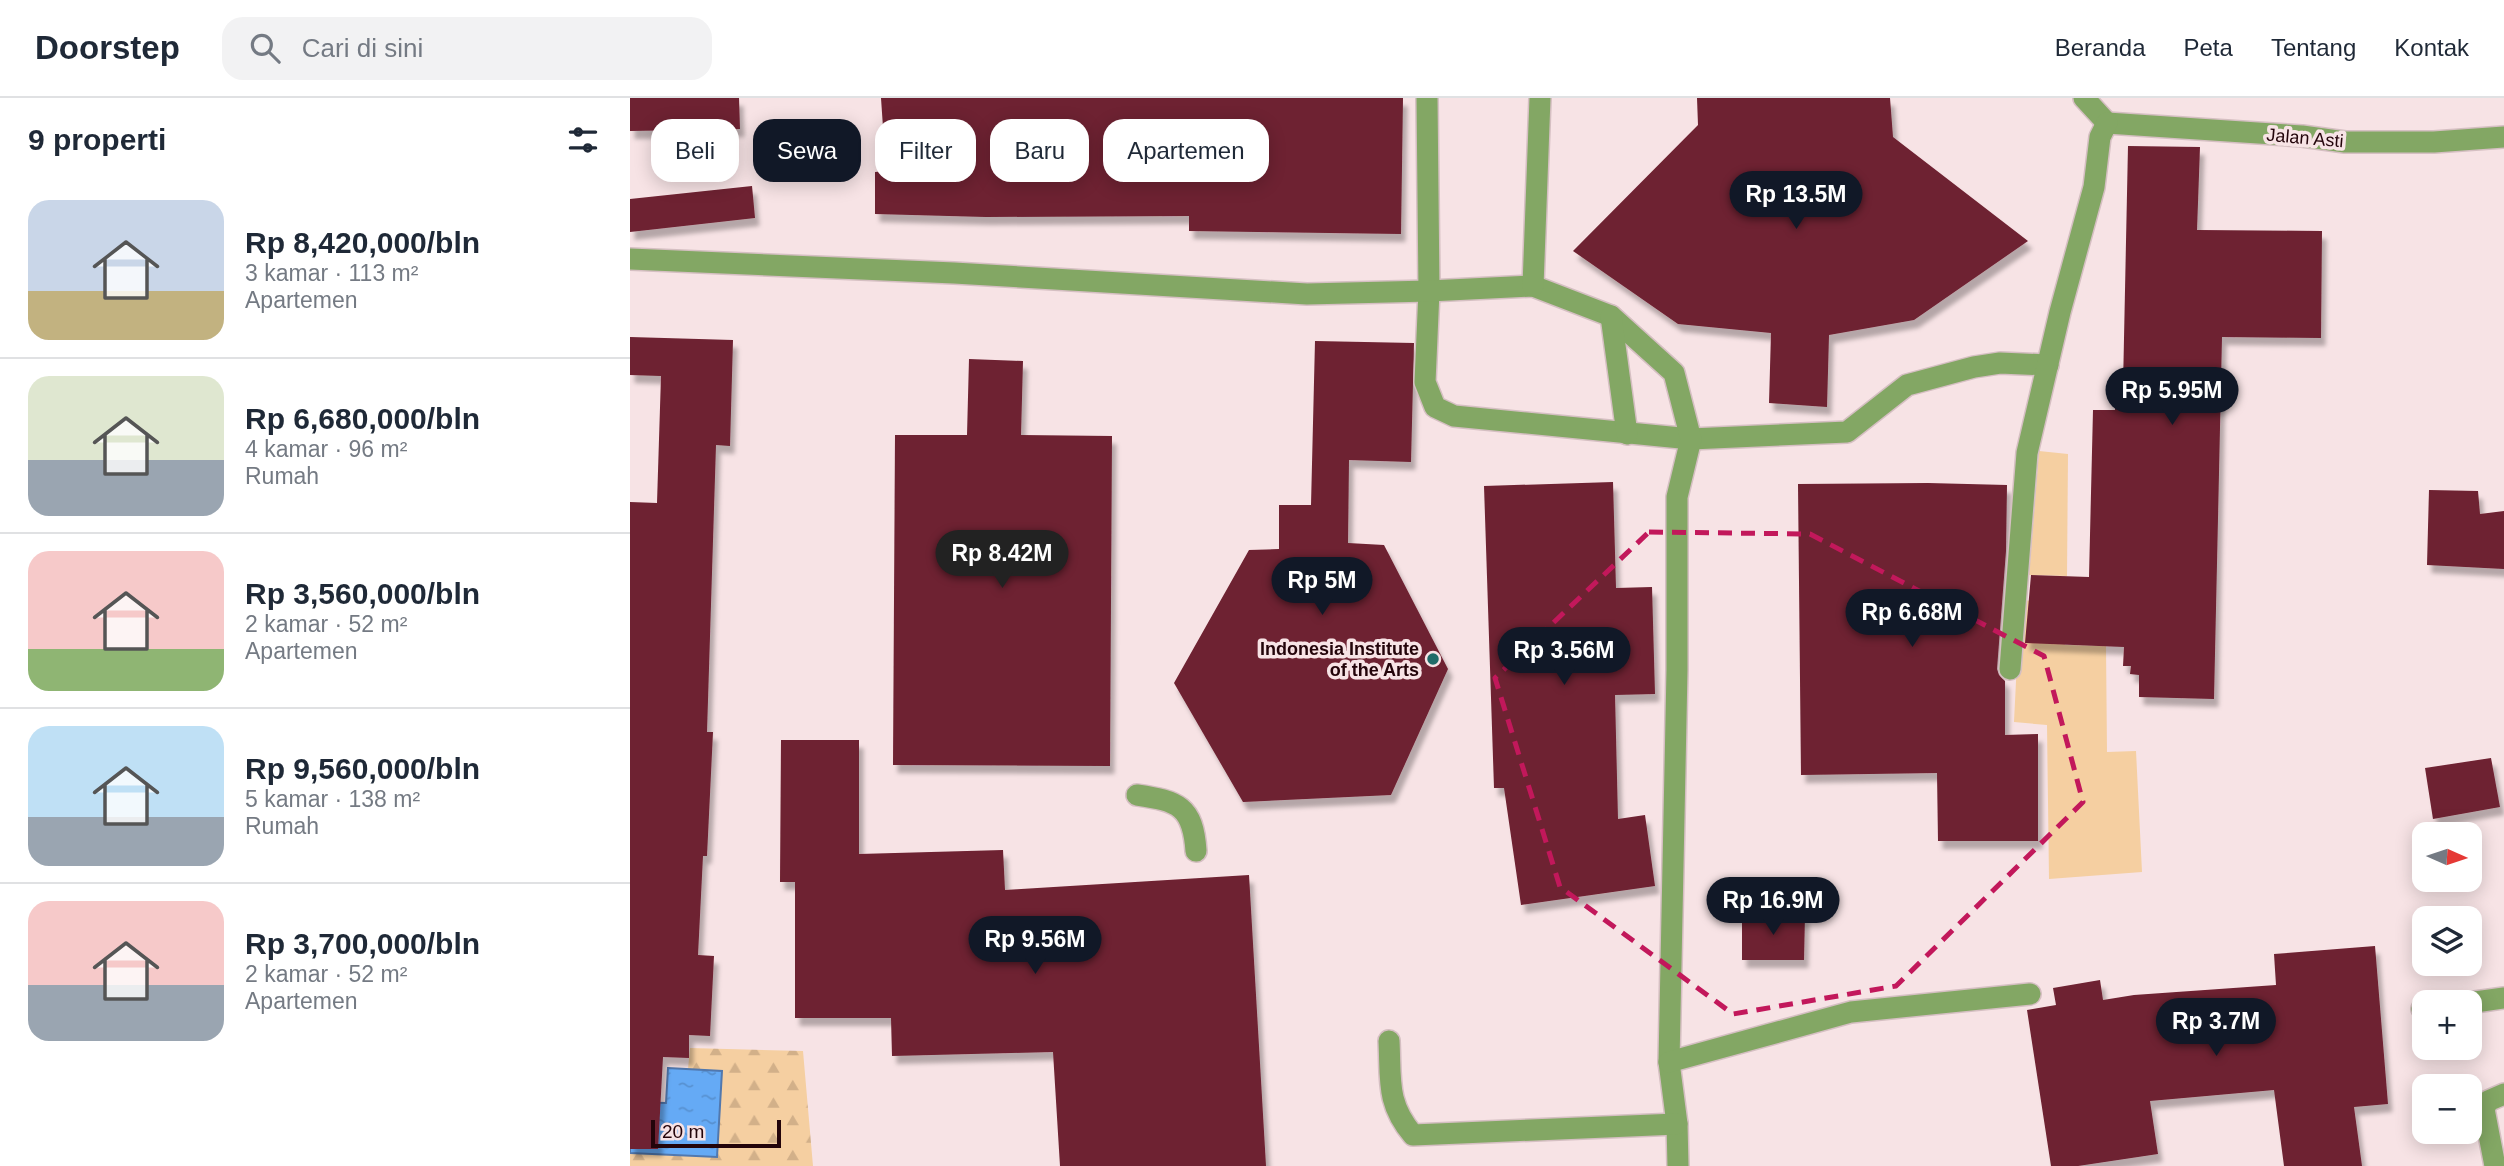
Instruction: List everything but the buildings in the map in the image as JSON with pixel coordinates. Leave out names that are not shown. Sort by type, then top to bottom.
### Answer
[{"type":"street","points":[[1427,98],[1429,291],[1425,382],[1435,407],[1454,416],[1691,439],[1847,432],[1907,385],[2000,363],[2048,365]]},
{"type":"street","points":[[1533,286],[1540,98]]},
{"type":"street","points":[[2010,669],[2027,453],[2060,312],[2094,187],[2100,136],[2107,122],[2084,98]]},
{"type":"street","name":"Jalan Asti","points":[[2107,122],[2302,136],[2345,142],[2434,142],[2504,138]]},
{"type":"street","points":[[630,259],[954,273],[1307,294],[1533,286],[1611,316],[1674,373],[1691,439],[1676,497],[1677,670],[1669,1062],[1677,1125],[1678,1166]]},
{"type":"street","points":[[1611,316],[1626,434]]},
{"type":"street","points":[[1137,795],[1166,799],[1183,810],[1192,822],[1196,851]]},
{"type":"street","points":[[1669,1062],[1851,1012],[2030,994]]},
{"type":"street","points":[[2482,1001],[2504,998]]},
{"type":"street","points":[[1388,1041],[1392,1101],[1401,1121],[1413,1135],[1677,1125]]},
{"type":"street","points":[[2495,1166],[2484,1109],[2488,1101],[2504,1094]]},
{"type":"highlighted area","points":[[1649,532],[1810,534],[2044,656],[2083,802],[1896,986],[1733,1014],[1560,887],[1495,678]]},
{"type":"green space","points":[[2039,451],[2068,454],[2067,576],[2029,575]]},
{"type":"green space","points":[[2020,600],[2067,603],[2065,645],[2106,646],[2107,752],[2136,751],[2142,872],[2049,879],[2047,725],[2014,722]]},
{"type":"green space","points":[[690,1048],[803,1051],[813,1166],[630,1166],[630,1153],[717,1156],[721,1071],[688,1069]]},
{"type":"water","points":[[668,1068],[722,1071],[717,1157],[630,1153],[630,1102],[666,1103]]},
{"type":"place","name":"Indonesia Institute of the Arts","points":[[1433,659]]}]
